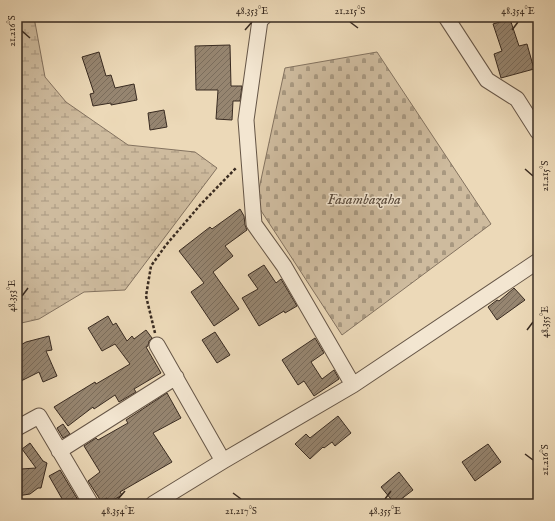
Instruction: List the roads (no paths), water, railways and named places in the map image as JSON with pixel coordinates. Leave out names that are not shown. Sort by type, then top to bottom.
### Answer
[{"type":"street","points":[[264,17],[260,20],[246,120],[254,224],[284,266],[353,385]]},
{"type":"street","points":[[446,17],[487,80],[517,99],[538,132]]},
{"type":"street","points":[[153,504],[353,385],[538,262]]},
{"type":"street","points":[[157,345],[223,461]]},
{"type":"street","points":[[59,451],[176,377]]},
{"type":"street","points":[[17,428],[38,416],[91,504]]},
{"type":"park label","name":"Fasambazaha","points":[[364,199]]}]
